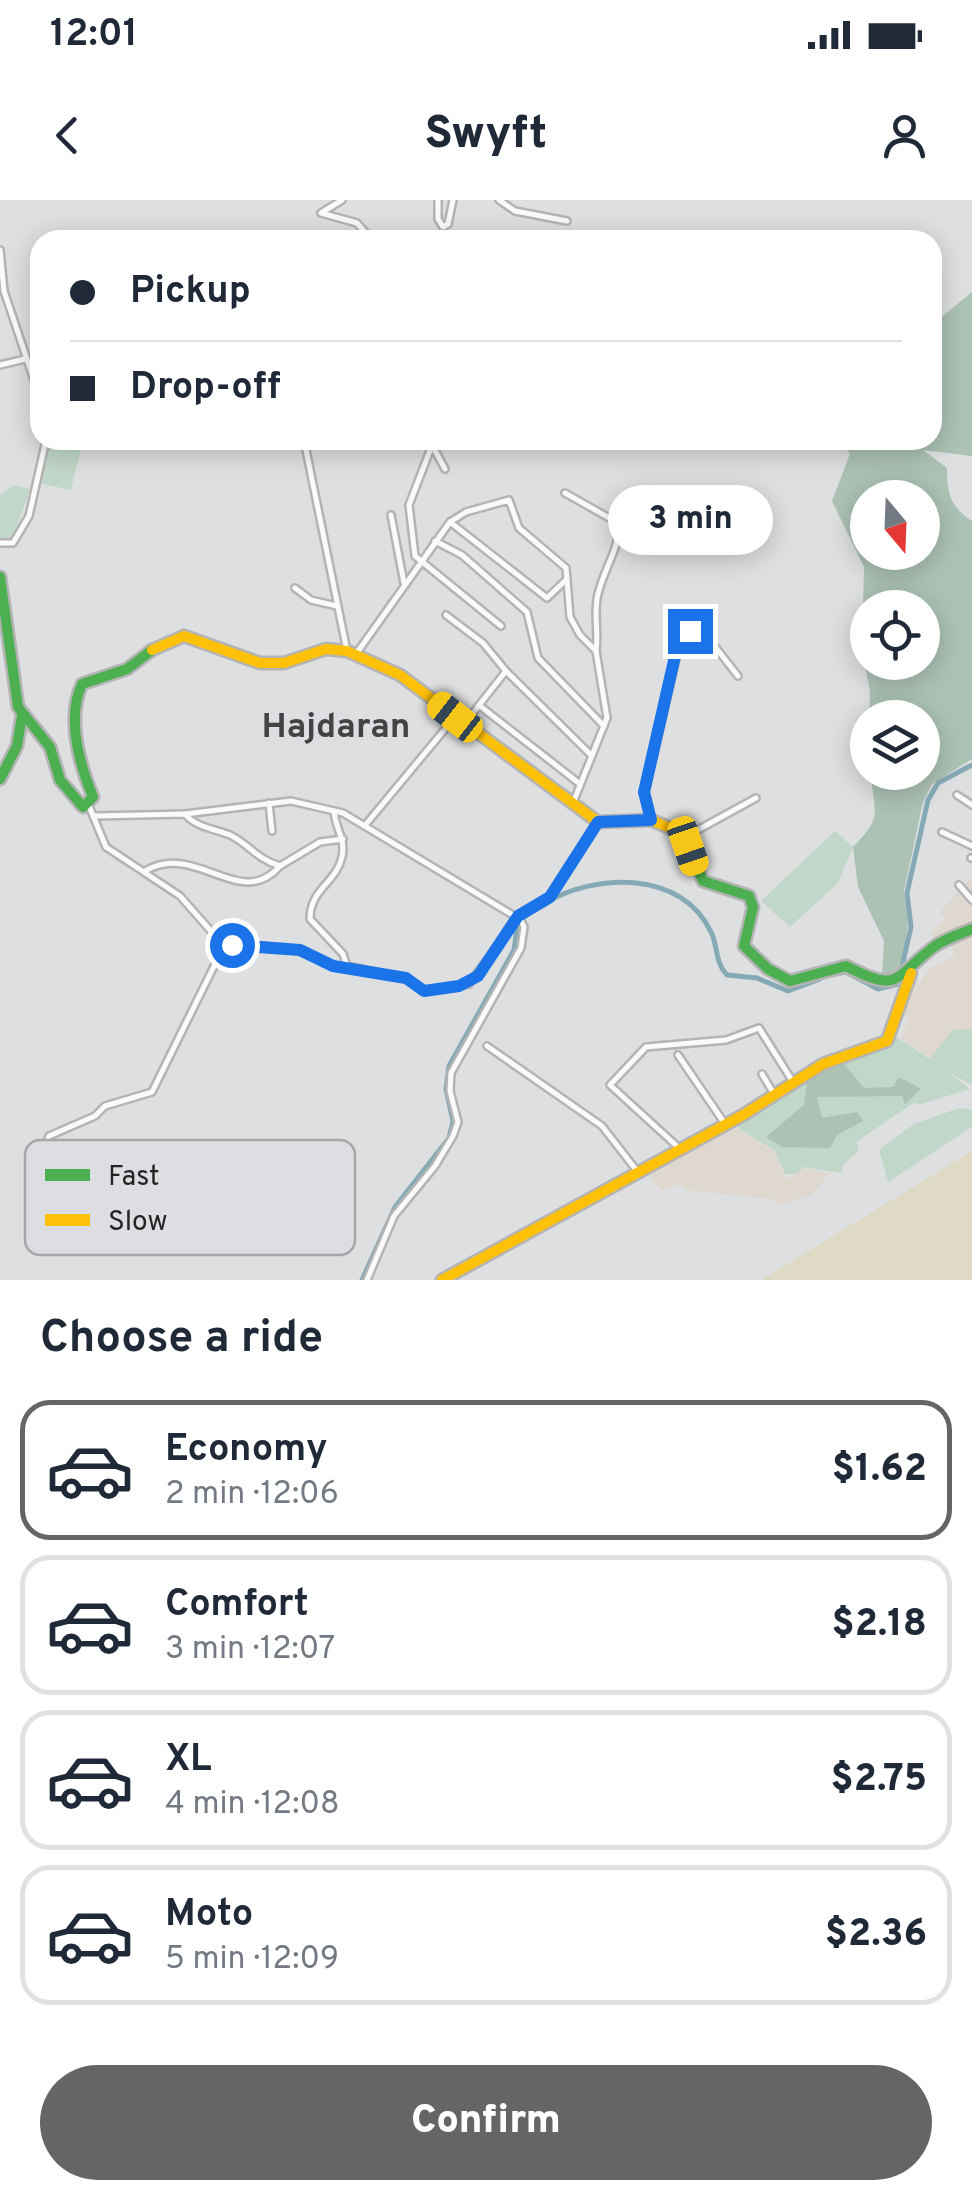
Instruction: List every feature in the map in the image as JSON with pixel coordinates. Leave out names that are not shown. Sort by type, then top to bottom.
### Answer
[{"type":"main road","points":[[0,576],[15,699],[22,716],[50,747],[60,780],[78,803],[92,811],[93,797],[78,760],[75,700],[82,684],[127,668],[148,651],[184,636],[260,663],[284,663],[326,649],[351,653],[400,675],[598,822],[651,820],[684,838],[703,881],[744,892],[752,901],[744,946],[768,968],[797,982],[846,966],[876,982],[898,980],[930,950],[972,929]]},
{"type":"main road","points":[[0,779],[17,746],[22,716]]},
{"type":"main road","points":[[442,1280],[639,1174],[831,1060],[887,1040],[911,971]]},
{"type":"street","points":[[342,200],[320,213],[357,223],[363,230]]},
{"type":"street","points":[[438,200],[438,219],[444,227],[453,200]]},
{"type":"street","points":[[499,200],[514,211],[567,221]]},
{"type":"street","points":[[0,250],[4,308],[30,371]]},
{"type":"street","points":[[0,364],[25,358]]},
{"type":"street","points":[[0,543],[8,545],[17,540],[26,524],[44,450]]},
{"type":"street","points":[[306,450],[337,606],[351,653]]},
{"type":"street","points":[[429,450],[410,505],[418,562],[469,596],[501,626]]},
{"type":"street","points":[[434,450],[445,469]]},
{"type":"street","points":[[566,494],[620,524],[618,545],[599,589],[594,616],[604,726],[573,805]]},
{"type":"street","points":[[351,653],[450,522],[466,512],[510,500],[519,528],[566,568],[574,626],[596,651]]},
{"type":"street","points":[[391,515],[404,583]]},
{"type":"street","points":[[450,522],[547,598],[567,578]]},
{"type":"street","points":[[436,541],[462,555],[528,612],[538,658],[604,726]]},
{"type":"street","points":[[296,588],[311,600],[337,606]]},
{"type":"street","points":[[446,615],[482,644],[592,756]]},
{"type":"street","points":[[651,820],[644,792],[681,637],[702,630],[738,676]]},
{"type":"street","points":[[367,824],[460,720],[480,706],[506,671]]},
{"type":"street","points":[[480,706],[580,785]]},
{"type":"street","points":[[957,794],[972,805]]},
{"type":"street","points":[[684,838],[756,798]]},
{"type":"street","points":[[48,1140],[95,1116],[106,1106],[152,1092],[187,1013],[221,954],[221,941],[192,907],[106,847],[92,811],[185,814],[290,801],[334,811],[367,824],[520,918]]},
{"type":"street","points":[[269,803],[272,830]]},
{"type":"street","points":[[334,811],[342,839],[342,860],[312,898],[310,912],[313,927],[343,954],[347,966]]},
{"type":"street","points":[[185,814],[193,822],[234,836],[248,852],[280,866]]},
{"type":"street","points":[[221,941],[300,950],[333,966],[406,978],[424,991],[469,984],[520,918],[550,897],[598,822]]},
{"type":"street","points":[[942,832],[972,846]]},
{"type":"street","points":[[145,871],[174,861],[200,865],[220,878],[239,881],[266,876],[320,842],[342,839]]},
{"type":"street","points":[[959,885],[972,900]]},
{"type":"street","points":[[366,1280],[394,1216],[435,1166],[453,1136],[458,1122],[450,1091],[451,1073],[518,956],[520,918]]},
{"type":"street","points":[[680,1148],[610,1085],[647,1047],[724,1041],[759,1028],[793,1082]]},
{"type":"street","points":[[487,1046],[602,1126],[639,1174]]},
{"type":"street","points":[[678,1055],[724,1124]]},
{"type":"street","points":[[762,1074],[774,1094]]},
{"type":"shaded area","points":[[972,877],[972,925],[935,941],[930,934],[945,919],[940,912]]},
{"type":"shaded area","points":[[972,932],[972,1029],[953,1030],[931,1058],[901,1039],[909,1018],[900,1013],[911,980],[919,984],[929,969],[955,955],[950,942]]},
{"type":"shaded area","points":[[730,1124],[773,1150],[787,1180],[805,1168],[829,1174],[812,1195],[779,1205],[772,1199],[686,1190],[680,1184],[661,1191],[648,1173]]},
{"type":"green space","points":[[972,292],[972,456],[923,450],[942,450],[942,317]]},
{"type":"green space","points":[[46,450],[81,450],[71,490],[38,483]]},
{"type":"green space","points":[[847,450],[923,450],[947,468],[951,499],[972,521],[972,759],[940,779],[940,700],[870,700],[868,680],[940,680],[940,590],[863,590],[864,570],[940,570],[940,480],[850,480],[850,538],[832,501],[850,454]]},
{"type":"green space","points":[[14,485],[30,489],[13,537],[5,540],[0,537],[0,495]]},
{"type":"green space","points":[[873,790],[929,790],[904,891],[908,923],[904,953],[895,977],[882,975],[884,941],[858,887],[853,847],[870,827],[875,805]]},
{"type":"green space","points":[[835,831],[853,847],[838,883],[790,927],[761,901]]},
{"type":"green space","points":[[972,1029],[972,1085],[946,1071],[970,1089],[918,1105],[915,1102],[856,1142],[859,1150],[844,1164],[841,1173],[804,1167],[797,1174],[785,1174],[774,1150],[738,1128],[739,1122],[810,1074],[849,1056],[890,1048],[893,1035],[930,1059],[952,1030]]},
{"type":"green space","points":[[843,1063],[864,1088],[893,1087],[899,1077],[921,1089],[905,1104],[902,1096],[817,1097],[822,1118],[857,1112],[863,1121],[837,1135],[830,1148],[782,1147],[766,1137],[804,1105],[807,1080]]},
{"type":"green space","points":[[959,1108],[972,1110],[972,1127],[888,1182],[879,1150],[914,1124]]},
{"type":"sand","points":[[972,1151],[972,1280],[761,1280]]},
{"type":"waterway","points":[[835,974],[846,972],[878,989],[898,984],[911,927],[907,893],[928,800],[938,783],[972,765]]},
{"type":"waterway","points":[[545,903],[588,886],[636,883],[659,888],[680,897],[698,912],[711,932],[720,965],[727,975],[757,978],[788,991],[820,979]]},
{"type":"waterway","points":[[362,1280],[395,1207],[449,1138],[453,1121],[446,1089],[449,1066],[514,950],[518,921],[536,909]]},
{"type":"traffic: fast","points":[[0,577],[18,707],[50,747],[60,780],[83,807],[93,797],[79,756],[75,726],[82,684],[127,669],[152,650]]},
{"type":"traffic: fast","points":[[0,779],[17,746],[22,715]]},
{"type":"traffic: fast","points":[[670,828],[686,841],[703,881],[749,896],[753,907],[744,946],[768,969],[790,981],[846,966],[877,979],[895,979],[935,946],[972,929]]},
{"type":"traffic: slow","points":[[152,650],[184,636],[260,663],[284,663],[326,649],[347,651],[400,675],[598,822],[651,820],[670,828]]},
{"type":"traffic: slow","points":[[442,1280],[743,1115],[823,1064],[887,1041],[911,973]]},
{"type":"district","name":"Hajdaran","points":[[336,728]]},
{"type":"route","points":[[232,945],[306,951],[333,966],[406,978],[424,991],[469,984],[492,958],[518,916],[550,897],[598,822],[609,825],[651,820],[644,792],[678,643],[690,631]]}]
